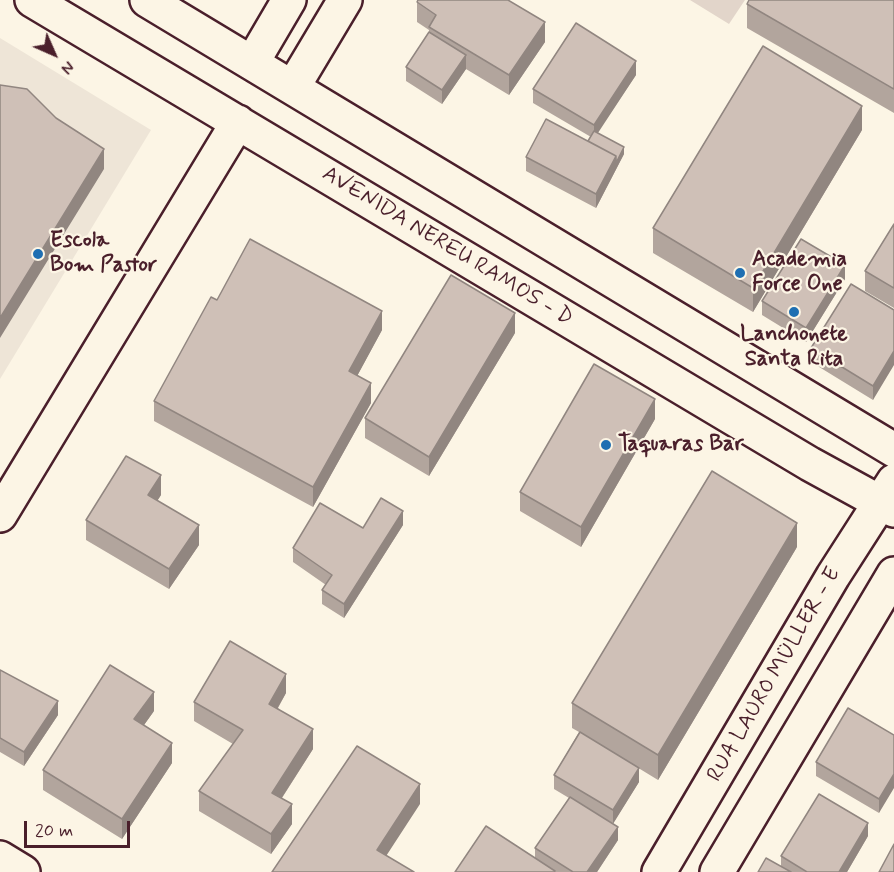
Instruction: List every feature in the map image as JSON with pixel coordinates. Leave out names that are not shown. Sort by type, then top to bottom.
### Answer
[{"type":"street","name":"AVENIDA NEREU RAMOS - D","points":[[32,0],[810,464],[883,496]]},
{"type":"street","points":[[147,0],[891,448]]},
{"type":"street","points":[[252,63],[289,0]]},
{"type":"street","points":[[293,87],[345,0]]},
{"type":"street","points":[[0,515],[238,122]]},
{"type":"street","name":"RUA LAURO MÜLLER - E","points":[[659,872],[833,576],[883,496]]},
{"type":"street","points":[[717,872],[894,574]]},
{"type":"street","points":[[0,858],[23,872]]},
{"type":"shaded area","points":[[690,0],[745,0],[729,24]]},
{"type":"shaded area","name":"Escola Bom Pastor","points":[[0,38],[151,130],[0,379]]},
{"type":"building","points":[[418,0],[508,0],[545,22],[509,75],[429,27],[436,15],[417,2]]},
{"type":"building","points":[[749,0],[894,0],[894,89],[747,4]]},
{"type":"building","points":[[576,23],[636,61],[594,125],[533,89]]},
{"type":"building","points":[[429,32],[466,55],[442,90],[406,67]]},
{"type":"building","points":[[763,46],[862,106],[753,288],[653,228]]},
{"type":"building","points":[[0,85],[27,89],[56,118],[104,149],[0,318]]},
{"type":"building","points":[[546,119],[616,156],[596,194],[526,157]]},
{"type":"building","points":[[594,131],[624,147],[616,163],[616,156],[588,141]]},
{"type":"building","points":[[894,224],[894,288],[865,271]]},
{"type":"building","points":[[250,239],[382,311],[349,371],[371,383],[313,487],[154,401],[211,297],[217,300]]},
{"type":"building","points":[[801,239],[845,265],[806,328],[762,301]]},
{"type":"building","points":[[451,275],[515,313],[429,457],[365,418]]},
{"type":"building","points":[[851,284],[894,310],[894,351],[873,386],[811,348]]},
{"type":"building","points":[[594,364],[655,399],[581,527],[520,492]]},
{"type":"building","points":[[126,456],[161,475],[148,495],[199,525],[169,569],[86,520]]},
{"type":"building","points":[[712,471],[797,523],[658,755],[572,703]]},
{"type":"building","points":[[381,498],[403,511],[344,604],[322,590],[332,575],[293,548],[320,503],[363,528]]},
{"type":"building","points":[[230,641],[286,674],[269,704],[313,729],[272,793],[292,804],[271,834],[199,791],[243,730],[194,702]]},
{"type":"building","points":[[110,665],[154,692],[134,719],[172,743],[122,819],[43,770]]},
{"type":"building","points":[[0,670],[58,701],[24,752],[0,738]]},
{"type":"building","points":[[848,708],[894,735],[894,774],[879,799],[816,762]]},
{"type":"building","points":[[580,732],[639,768],[613,810],[554,775]]},
{"type":"building","points":[[357,746],[420,784],[377,850],[414,872],[272,872]]},
{"type":"building","points":[[819,794],[868,823],[839,872],[807,872],[781,856]]},
{"type":"building","points":[[570,797],[618,827],[587,872],[573,872],[535,848]]},
{"type":"building","points":[[486,826],[555,871],[455,872]]},
{"type":"building","points":[[894,844],[894,872],[879,872]]},
{"type":"building","points":[[766,858],[791,872],[758,872]]},
{"type":"place","name":"Escola Bom Pastor","points":[[38,254]]},
{"type":"place","name":"Academia Force One","points":[[740,273]]},
{"type":"place","name":"Lanchonete Santa Rita","points":[[794,312]]},
{"type":"place","name":"Taquaras Bar","points":[[606,445]]}]
